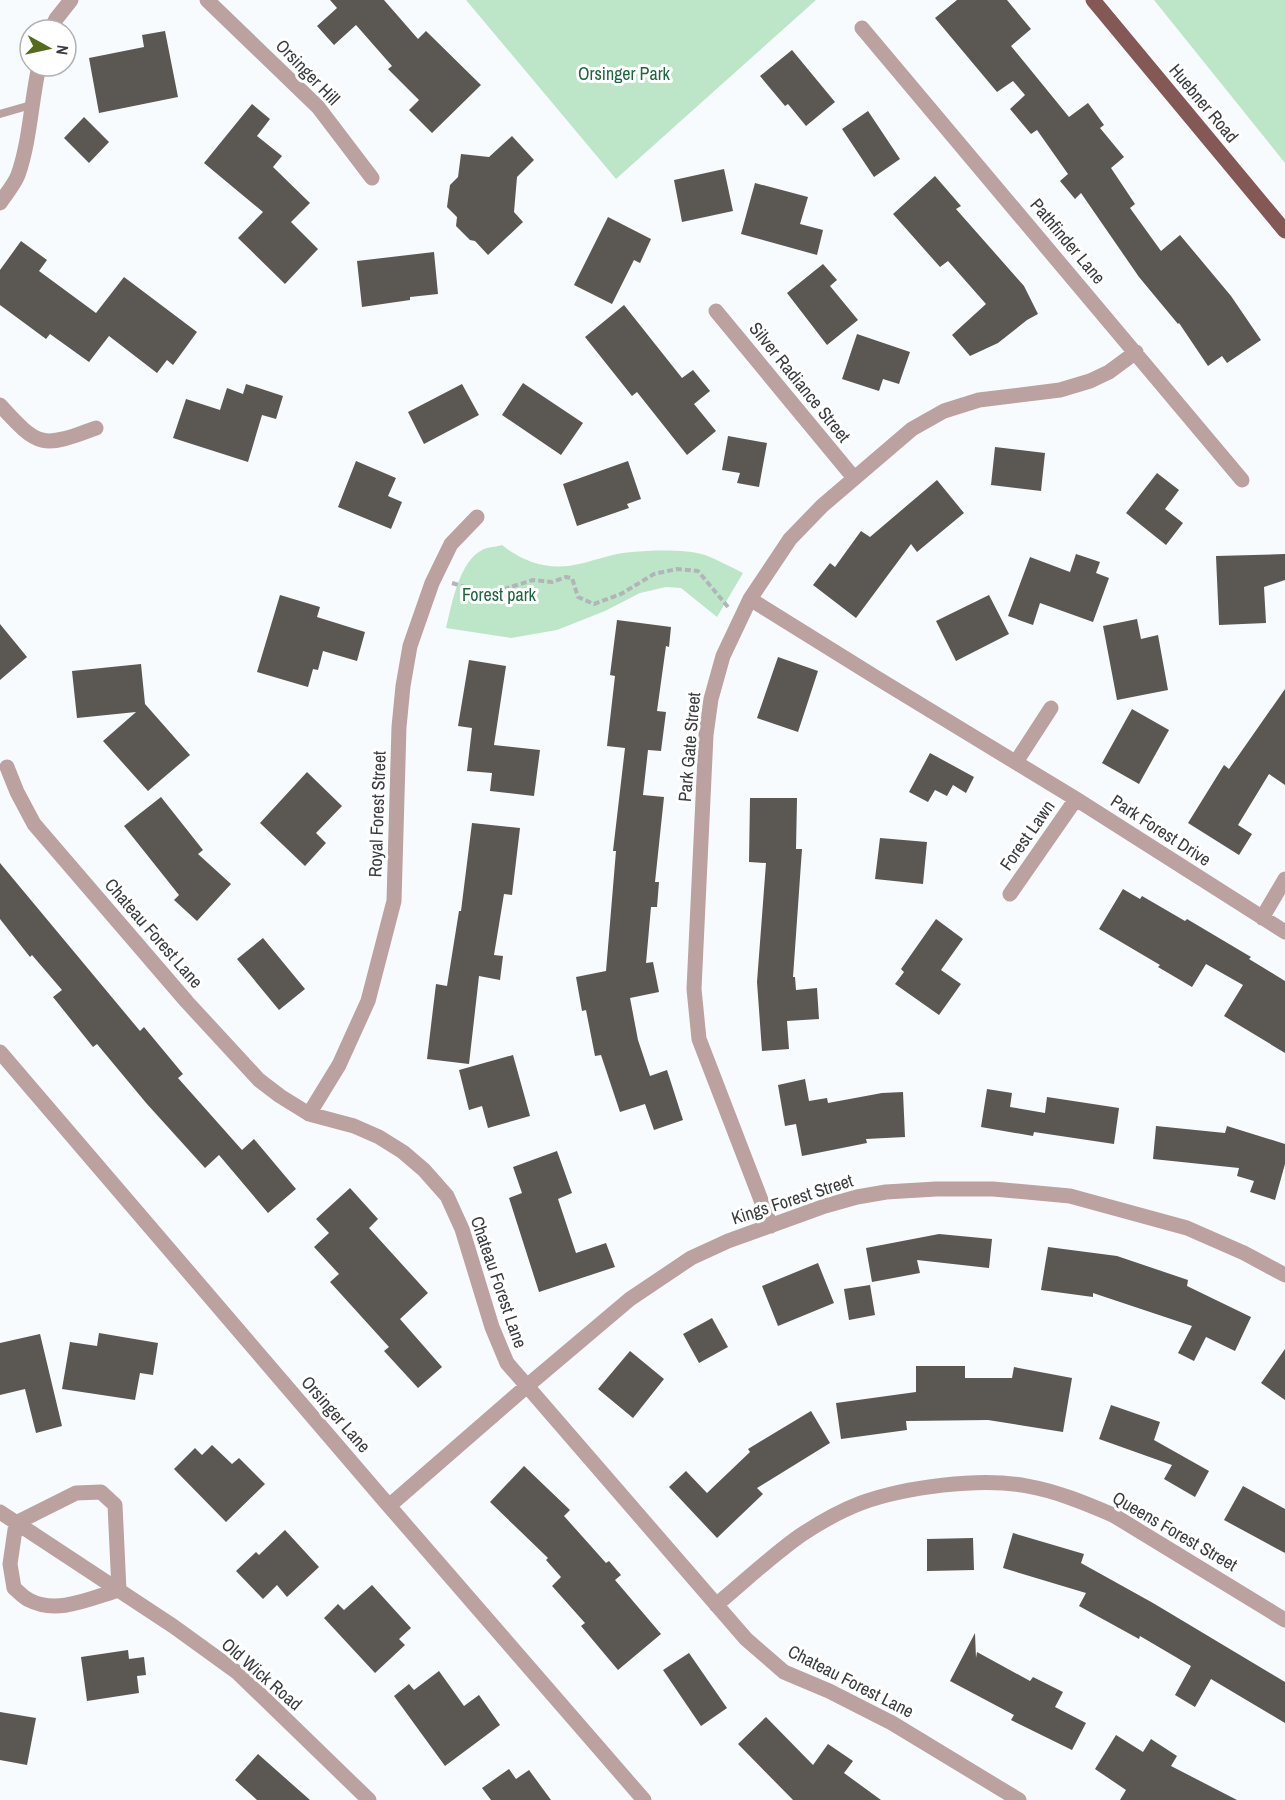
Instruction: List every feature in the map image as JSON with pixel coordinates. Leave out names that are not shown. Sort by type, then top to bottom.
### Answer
[{"type":"main road","name":"Huebner Road","points":[[1093,0],[1285,231]]},
{"type":"street","points":[[57,18],[71,0]]},
{"type":"street","name":"Orsinger Hill","points":[[207,0],[318,107],[372,178]]},
{"type":"street","name":"Pathfinder Lane","points":[[862,28],[1242,480]]},
{"type":"street","points":[[0,202],[17,177],[27,137],[37,78]]},
{"type":"street","name":"Silver Radiance Street","points":[[716,311],[854,478]]},
{"type":"street","name":"Park Gate Street","points":[[771,1226],[699,1039],[694,989],[706,735],[716,678],[723,656],[750,599],[790,538],[822,506],[912,429],[944,411],[978,400],[1060,390],[1090,381],[1109,372],[1136,352]]},
{"type":"street","points":[[0,405],[23,430],[36,439],[54,442],[96,428]]},
{"type":"street","name":"Royal Forest Street","points":[[309,1114],[339,1065],[368,1001],[394,901],[399,727],[410,646],[434,579],[451,544],[477,517]]},
{"type":"street","name":"Park Forest Drive","points":[[750,599],[1076,798],[1285,932]]},
{"type":"street","points":[[1016,762],[1051,708]]},
{"type":"street","name":"Chateau Forest Lane","points":[[7,767],[34,824],[187,1002],[259,1080],[309,1114],[354,1126],[404,1152],[447,1196],[462,1229],[492,1327],[507,1363],[747,1639],[784,1672],[829,1691],[892,1723],[1019,1800]]},
{"type":"street","name":"Forest Lawn","points":[[1010,894],[1076,798]]},
{"type":"street","points":[[1262,918],[1285,879]]},
{"type":"street","name":"Orsinger Lane","points":[[0,1052],[644,1800]]},
{"type":"street","name":"Kings Forest Street","points":[[389,1506],[630,1299],[691,1258],[728,1241],[825,1206],[886,1192],[936,1189],[993,1189],[1070,1196],[1187,1228],[1244,1253],[1285,1275]]},
{"type":"street","name":"Queens Forest Street","points":[[716,1605],[800,1536],[841,1512],[861,1503],[923,1488],[988,1481],[1027,1486],[1082,1502],[1113,1515],[1285,1620]]},
{"type":"street","points":[[101,1492],[115,1505],[119,1590],[67,1605],[49,1606],[29,1600],[14,1588],[10,1564],[16,1523],[76,1493],[101,1492]]},
{"type":"street","name":"Old Wick Road","points":[[0,1512],[119,1590],[238,1673],[369,1800]]},
{"type":"lane","points":[[0,114],[31,105]]},
{"type":"path","points":[[434,579],[488,594],[533,580],[552,582],[567,577],[572,578],[578,597],[594,604],[621,594],[654,574],[677,569],[698,571],[740,621]]},
{"type":"green space","name":"Orsinger Park","points":[[466,0],[816,0],[616,179]]},
{"type":"green space","points":[[1154,0],[1285,0],[1285,163]]},
{"type":"green space","name":"Forest park","points":[[502,545],[519,557],[548,566],[568,566],[625,553],[669,550],[705,555],[743,573],[717,617],[681,588],[666,587],[640,593],[605,611],[557,630],[511,638],[446,628],[454,595],[468,563],[484,549]]},
{"type":"building","points":[[330,0],[384,0],[418,39],[426,31],[481,85],[432,133],[409,110],[419,100],[388,69],[392,66],[356,25],[334,45],[317,26],[337,8]]},
{"type":"building","points":[[957,0],[1007,0],[1031,29],[1011,46],[1069,117],[1088,103],[1104,125],[1100,128],[1124,157],[1111,168],[1135,204],[1130,208],[1161,251],[1180,235],[1231,296],[1261,340],[1227,363],[1222,356],[1208,366],[1179,323],[1139,277],[1081,193],[1075,199],[1060,181],[1068,174],[1037,130],[1031,134],[1010,109],[1025,95],[1013,81],[997,92],[935,18]]},
{"type":"building","points":[[165,31],[178,97],[99,113],[89,58],[144,47],[142,35]]},
{"type":"building","points":[[792,50],[835,102],[806,126],[788,104],[785,106],[760,76]]},
{"type":"building","points":[[252,104],[270,119],[257,136],[282,156],[273,167],[310,203],[291,222],[318,249],[285,284],[238,238],[263,212],[204,163]]},
{"type":"building","points":[[868,111],[900,159],[874,177],[842,129]]},
{"type":"building","points":[[84,117],[109,142],[89,163],[64,138]]},
{"type":"building","points":[[512,136],[534,160],[517,177],[514,212],[523,222],[488,255],[456,226],[457,217],[447,207],[450,185],[458,177],[461,154],[489,157]]},
{"type":"building","points":[[724,169],[733,211],[682,222],[674,180]]},
{"type":"building","points":[[935,176],[961,206],[956,209],[1024,286],[1038,314],[998,343],[970,356],[952,335],[986,304],[948,261],[940,267],[893,214]]},
{"type":"building","points":[[755,183],[808,197],[800,224],[823,230],[817,255],[741,234]]},
{"type":"building","points":[[608,217],[651,239],[640,263],[634,260],[612,304],[574,285]]},
{"type":"building","points":[[21,241],[47,260],[39,271],[96,313],[124,277],[197,332],[173,365],[167,360],[157,373],[109,336],[89,362],[50,334],[46,339],[0,305],[0,270]]},
{"type":"building","points":[[434,252],[438,294],[362,307],[357,261]]},
{"type":"building","points":[[823,264],[837,280],[830,286],[858,320],[827,345],[787,293]]},
{"type":"building","points":[[624,305],[682,378],[693,370],[710,391],[694,404],[716,431],[687,455],[637,392],[632,396],[585,337]]},
{"type":"building","points":[[857,334],[910,352],[899,384],[883,379],[879,391],[842,379]]},
{"type":"building","points":[[523,383],[583,423],[561,455],[502,415]]},
{"type":"building","points":[[246,384],[283,396],[276,419],[262,415],[248,462],[173,438],[186,399],[220,410],[227,388],[243,394]]},
{"type":"building","points":[[462,384],[479,415],[424,444],[408,412]]},
{"type":"building","points":[[728,436],[767,443],[759,487],[737,483],[740,473],[722,470]]},
{"type":"building","points":[[995,447],[1045,453],[1041,491],[991,485]]},
{"type":"building","points":[[356,461],[396,478],[388,496],[402,502],[391,529],[338,507]]},
{"type":"building","points":[[628,461],[641,499],[627,504],[629,508],[577,526],[563,484]]},
{"type":"building","points":[[1157,473],[1179,490],[1165,509],[1183,523],[1166,545],[1126,513]]},
{"type":"building","points":[[937,480],[964,513],[917,552],[911,544],[856,618],[813,585],[830,563],[835,567],[861,531],[870,537]]},
{"type":"building","points":[[1076,554],[1100,562],[1096,573],[1109,578],[1093,622],[1040,603],[1033,625],[1008,616],[1030,557],[1070,572]]},
{"type":"building","points":[[1285,554],[1285,580],[1264,587],[1266,623],[1219,625],[1216,556]]},
{"type":"building","points":[[280,595],[320,607],[317,617],[365,632],[357,661],[323,651],[318,670],[313,669],[308,687],[257,672]]},
{"type":"building","points":[[989,595],[1009,634],[956,661],[936,621]]},
{"type":"building","points":[[1137,619],[1141,639],[1158,635],[1168,690],[1117,700],[1103,626]]},
{"type":"building","points":[[617,620],[671,627],[669,647],[666,646],[657,711],[666,712],[661,751],[648,750],[643,795],[664,797],[655,882],[659,882],[657,907],[651,907],[646,963],[653,962],[659,992],[630,998],[638,1040],[650,1076],[667,1070],[683,1120],[654,1130],[645,1104],[620,1112],[601,1055],[595,1056],[586,1010],[582,1011],[576,977],[606,971],[616,851],[613,851],[625,748],[607,746],[615,676],[610,675]]},
{"type":"building","points":[[0,624],[27,657],[0,680]]},
{"type":"building","points":[[778,657],[818,671],[798,732],[757,718]]},
{"type":"building","points":[[469,660],[506,666],[494,745],[540,750],[534,796],[490,791],[492,773],[467,771],[472,728],[458,726]]},
{"type":"building","points":[[141,664],[145,704],[190,755],[148,791],[103,741],[136,712],[77,718],[72,671]]},
{"type":"building","points":[[1285,689],[1285,785],[1269,774],[1238,825],[1252,834],[1239,855],[1188,823],[1224,765],[1229,769]]},
{"type":"building","points":[[1132,709],[1169,730],[1139,784],[1102,763]]},
{"type":"building","points":[[930,753],[974,777],[966,793],[953,785],[947,796],[935,790],[928,802],[909,792]]},
{"type":"building","points":[[307,772],[342,806],[316,833],[326,843],[305,866],[260,823]]},
{"type":"building","points":[[161,797],[203,850],[198,854],[231,884],[197,921],[174,900],[179,895],[124,826]]},
{"type":"building","points":[[750,798],[797,798],[796,849],[802,849],[793,977],[795,977],[796,990],[817,988],[819,1019],[787,1021],[789,1049],[762,1051],[757,982],[766,863],[749,862]]},
{"type":"building","points":[[472,823],[520,828],[512,895],[504,894],[494,955],[503,956],[500,980],[479,976],[469,1064],[427,1059],[436,984],[447,986],[459,911],[461,911]]},
{"type":"building","points":[[880,838],[927,842],[923,884],[875,879]]},
{"type":"building","points":[[0,863],[140,1031],[144,1027],[183,1074],[178,1078],[242,1150],[254,1139],[296,1189],[268,1213],[219,1155],[205,1168],[97,1044],[93,1047],[53,997],[62,990],[32,955],[30,957],[0,919]]},
{"type":"building","points":[[1123,889],[1140,899],[1142,896],[1185,921],[1187,919],[1251,957],[1249,959],[1285,981],[1285,1053],[1224,1016],[1243,985],[1206,964],[1192,987],[1099,929]]},
{"type":"building","points":[[936,919],[963,939],[941,970],[961,984],[939,1015],[895,984],[904,972],[901,969]]},
{"type":"building","points":[[263,938],[305,989],[279,1010],[237,959]]},
{"type":"building","points":[[513,1055],[530,1116],[488,1128],[482,1106],[469,1110],[459,1070]]},
{"type":"building","points":[[805,1079],[809,1101],[827,1098],[828,1103],[882,1093],[903,1092],[905,1137],[866,1139],[867,1143],[802,1156],[796,1124],[785,1126],[778,1085]]},
{"type":"building","points":[[987,1089],[1012,1093],[1010,1107],[1045,1113],[1047,1097],[1119,1108],[1114,1144],[1034,1132],[1033,1136],[981,1127]]},
{"type":"building","points":[[1156,1126],[1225,1133],[1227,1126],[1285,1144],[1285,1164],[1275,1200],[1250,1192],[1254,1181],[1237,1176],[1239,1168],[1153,1159]]},
{"type":"building","points":[[557,1151],[572,1193],[558,1199],[576,1253],[606,1243],[615,1267],[539,1292],[509,1198],[522,1193],[513,1167]]},
{"type":"building","points":[[350,1188],[378,1219],[369,1228],[428,1293],[400,1319],[442,1367],[418,1388],[384,1351],[389,1347],[330,1282],[339,1274],[314,1247],[329,1233],[316,1219]]},
{"type":"building","points":[[939,1234],[992,1239],[989,1268],[917,1260],[920,1273],[872,1282],[866,1248]]},
{"type":"building","points":[[1048,1247],[1117,1256],[1188,1280],[1187,1286],[1251,1317],[1235,1351],[1206,1337],[1194,1361],[1178,1353],[1192,1326],[1093,1293],[1093,1297],[1041,1290]]},
{"type":"building","points":[[818,1263],[834,1303],[778,1326],[762,1286]]},
{"type":"building","points":[[870,1285],[875,1315],[849,1320],[844,1289]]},
{"type":"building","points":[[712,1318],[728,1347],[699,1363],[683,1334]]},
{"type":"building","points":[[99,1333],[158,1343],[153,1375],[140,1373],[135,1400],[62,1389],[70,1342],[97,1346]]},
{"type":"building","points":[[40,1334],[62,1426],[36,1433],[25,1389],[0,1395],[0,1343]]},
{"type":"building","points":[[1285,1349],[1285,1400],[1261,1383]]},
{"type":"building","points":[[630,1351],[664,1379],[633,1418],[598,1389]]},
{"type":"building","points":[[916,1366],[965,1366],[965,1378],[1012,1378],[1014,1367],[1072,1378],[1063,1432],[988,1420],[906,1421],[907,1430],[841,1439],[836,1403],[916,1392]]},
{"type":"building","points":[[1111,1405],[1160,1422],[1154,1440],[1209,1471],[1195,1497],[1164,1479],[1172,1465],[1099,1439]]},
{"type":"building","points":[[811,1411],[830,1443],[757,1488],[763,1494],[717,1538],[669,1487],[686,1471],[707,1493],[750,1452],[748,1449]]},
{"type":"building","points":[[212,1445],[232,1464],[239,1458],[265,1484],[226,1522],[174,1469],[195,1448],[202,1455]]},
{"type":"building","points":[[524,1466],[570,1510],[564,1516],[606,1563],[609,1561],[621,1575],[615,1580],[661,1634],[618,1670],[581,1626],[585,1623],[552,1586],[561,1577],[546,1560],[548,1558],[490,1502]]},
{"type":"building","points":[[1243,1486],[1285,1509],[1285,1553],[1224,1520]]},
{"type":"building","points":[[285,1530],[319,1567],[287,1597],[277,1585],[263,1599],[236,1571],[256,1552],[259,1555]]},
{"type":"building","points":[[1013,1533],[1084,1554],[1081,1563],[1285,1682],[1285,1723],[1211,1679],[1195,1707],[1175,1695],[1191,1666],[1140,1636],[1139,1639],[1079,1606],[1086,1593],[1003,1568]]},
{"type":"building","points":[[973,1538],[974,1570],[927,1571],[927,1539]]},
{"type":"building","points":[[372,1585],[411,1628],[399,1639],[405,1645],[375,1673],[324,1618],[338,1604],[344,1610]]},
{"type":"building","points":[[975,1633],[976,1658],[977,1652],[1030,1681],[1033,1677],[1063,1692],[1055,1707],[1086,1723],[1072,1750],[1011,1720],[1014,1715],[950,1681]]},
{"type":"building","points":[[128,1650],[129,1659],[144,1657],[146,1675],[137,1676],[139,1693],[87,1701],[81,1657]]},
{"type":"building","points":[[689,1653],[727,1708],[701,1726],[663,1670]]},
{"type":"building","points":[[439,1671],[464,1706],[479,1695],[500,1725],[445,1766],[394,1696],[409,1684],[414,1690]]},
{"type":"building","points":[[0,1712],[36,1718],[27,1765],[0,1760]]},
{"type":"building","points":[[766,1717],[813,1765],[828,1744],[853,1761],[844,1773],[881,1800],[793,1800],[738,1744]]},
{"type":"building","points":[[1116,1735],[1143,1752],[1151,1739],[1177,1756],[1171,1766],[1237,1800],[1120,1800],[1126,1790],[1095,1769]]},
{"type":"building","points":[[258,1754],[310,1800],[257,1800],[235,1780]]},
{"type":"building","points":[[509,1769],[516,1779],[529,1770],[551,1800],[491,1800],[482,1788]]}]
